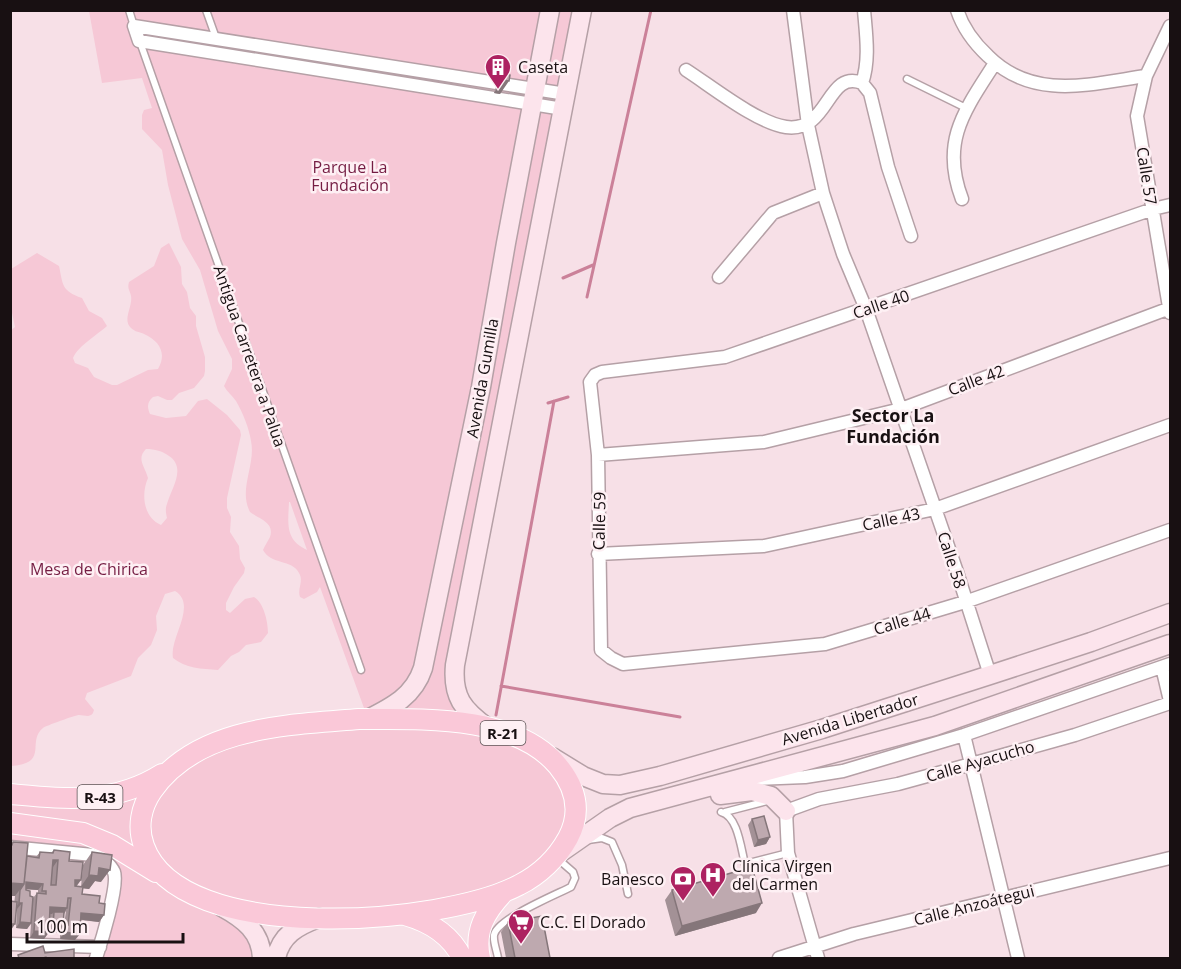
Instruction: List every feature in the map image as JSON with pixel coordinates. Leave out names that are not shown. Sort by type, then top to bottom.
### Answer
[{"type":"main road","name":"Avenida Gumilla","points":[[368,719],[407,696],[423,668],[481,387],[550,10]]},
{"type":"main road","name":"Avenida Gumilla","points":[[488,728],[467,711],[460,702],[454,684],[455,665],[582,10]]},
{"type":"main road","name":"Avenida Libertador","points":[[531,745],[594,781],[620,785],[660,776],[822,729],[1091,642],[1170,613]]},
{"type":"main road","name":"Avenida Libertador","points":[[555,856],[630,808],[935,726],[1170,644]]},
{"type":"main road","name":"R-21","points":[[218,904],[257,914],[319,918],[405,915],[475,902],[504,892],[532,877],[563,846],[573,828],[576,801],[570,783],[548,756],[531,745],[488,728],[431,720],[368,719],[290,725],[249,732],[213,744],[182,762],[158,784],[150,795],[141,821],[145,848],[151,861],[165,878],[236,914],[253,930],[258,939],[262,958]]},
{"type":"main road","name":"R-43","points":[[10,794],[74,799],[103,797],[141,785],[182,762]]},
{"type":"main road","points":[[658,801],[689,800],[752,791],[771,796],[780,805]]},
{"type":"main road","name":"R-43","points":[[15,826],[66,830],[96,837],[165,878]]},
{"type":"main road","points":[[480,958],[478,937],[482,921],[488,910],[504,892]]},
{"type":"main road","points":[[405,915],[419,919],[446,936],[462,958]]},
{"type":"main road","name":"R-21","points":[[276,958],[285,937],[303,924],[319,918]]},
{"type":"street","name":"Calle 58","points":[[793,10],[808,125],[823,193],[843,254],[866,309],[901,409],[990,675]]},
{"type":"street","points":[[862,83],[866,71],[864,10]]},
{"type":"street","points":[[957,10],[975,44],[1011,75],[1050,87],[1078,86],[1146,76]]},
{"type":"street","points":[[134,26],[534,97]]},
{"type":"street","points":[[134,26],[140,41],[564,101]]},
{"type":"street","name":"Calle 57","points":[[1170,26],[1146,76],[1137,116],[1170,309]]},
{"type":"street","points":[[962,199],[955,180],[954,143],[959,122],[995,63]]},
{"type":"street","points":[[686,70],[755,115],[787,128],[808,125],[822,111],[840,85],[849,81],[862,83],[870,93],[888,167],[912,236]]},
{"type":"street","points":[[719,277],[772,213],[823,193]]},
{"type":"street","name":"Calle 40","points":[[602,372],[725,357],[1153,209],[1170,206]]},
{"type":"street","name":"Calle 42","points":[[598,455],[764,442],[901,409],[1170,309]]},
{"type":"street","name":"Calle 59","points":[[602,372],[595,375],[590,382],[598,455],[601,650],[623,664]]},
{"type":"street","name":"Calle 43","points":[[598,554],[765,546],[935,509],[1170,425]]},
{"type":"street","name":"Calle 44","points":[[623,664],[825,644],[965,602],[1170,530]]},
{"type":"street","points":[[1166,666],[1170,702]]},
{"type":"street","name":"Avenida Libertador","points":[[742,779],[805,777],[843,771],[964,735],[1166,666]]},
{"type":"street","name":"Calle Ayacucho","points":[[780,805],[898,784],[1075,735],[1170,702]]},
{"type":"street","points":[[964,735],[1018,958]]},
{"type":"street","points":[[780,805],[788,853],[816,953]]},
{"type":"street","points":[[10,847],[99,857],[109,864],[115,874],[115,883],[98,953],[10,944]]},
{"type":"street","name":"Calle Anzoátegui","points":[[779,958],[816,953],[854,934],[1170,858]]},
{"type":"lane","points":[[129,10],[134,26]]},
{"type":"lane","points":[[206,10],[216,39]]},
{"type":"lane","name":"Antigua Carretera a Palua","points":[[140,41],[361,670]]},
{"type":"lane","points":[[907,79],[966,108]]},
{"type":"lane","points":[[780,805],[723,812],[734,822],[745,864],[788,853]]},
{"type":"lane","points":[[576,842],[602,838],[612,842],[622,865],[628,894]]},
{"type":"lane","points":[[498,958],[494,934],[498,927],[515,915],[571,887],[575,878],[573,872],[555,856]]},
{"type":"green space","name":"Parque La Fundación","points":[[89,11],[550,11],[423,668],[368,719],[320,587],[317,592],[304,599],[300,597],[301,579],[296,569],[271,558],[263,550],[270,537],[270,528],[268,524],[250,512],[246,495],[252,450],[250,436],[239,406],[224,386],[232,369],[232,359],[218,331],[200,270],[182,239],[168,185],[162,150],[142,129],[144,110],[152,108],[142,78],[102,83]],"holes":[[[290,502],[307,550],[291,536],[288,524]]]},
{"type":"green space","points":[[552,11],[580,11],[565,93],[537,89]]},
{"type":"green space","points":[[533,105],[562,110],[451,675],[472,718],[392,710],[408,698]]},
{"type":"green space","name":"Mesa de Chirica","points":[[169,243],[181,267],[182,284],[187,292],[190,308],[196,316],[196,326],[205,357],[205,371],[204,376],[194,388],[179,393],[172,400],[153,397],[148,409],[150,414],[166,418],[186,416],[198,401],[207,399],[227,415],[240,430],[241,435],[227,498],[227,508],[231,517],[230,532],[239,546],[240,559],[245,568],[226,603],[226,610],[230,613],[245,599],[254,597],[263,608],[268,633],[261,642],[246,645],[231,656],[218,670],[188,666],[173,658],[184,605],[181,597],[175,591],[165,594],[156,616],[157,630],[151,645],[138,658],[131,676],[87,693],[85,699],[94,710],[92,714],[77,715],[43,728],[36,739],[34,756],[30,761],[11,766],[10,331],[15,327],[11,308],[11,269],[37,253],[59,266],[62,282],[67,290],[82,298],[89,311],[102,318],[107,326],[79,349],[73,358],[75,363],[88,368],[94,377],[117,385],[148,370],[158,369],[161,363],[162,353],[158,344],[150,337],[133,329],[127,321],[131,300],[129,282],[154,266],[161,248]],"holes":[[[146,449],[166,454],[177,466],[176,479],[166,508],[167,518],[161,525],[150,517],[145,504],[148,478],[141,459]]]},
{"type":"green space","points":[[444,724],[522,743],[567,785],[570,827],[519,882],[388,914],[232,905],[153,859],[145,814],[184,764],[267,732]]},
{"type":"green space","points":[[11,794],[149,794],[150,860],[236,914],[262,958],[96,958],[115,883],[104,860],[11,847]]},
{"type":"building","points":[[504,74],[510,75],[509,81],[503,80]]},
{"type":"building","points":[[764,816],[770,837],[758,840],[752,819]]},
{"type":"building","points":[[13,842],[28,843],[24,884],[10,883],[10,845]]},
{"type":"building","points":[[54,850],[70,852],[69,861],[83,862],[81,880],[75,880],[75,886],[83,887],[82,894],[100,896],[99,903],[105,904],[104,915],[81,913],[80,934],[64,932],[65,924],[68,925],[71,898],[68,898],[67,908],[50,907],[49,932],[34,931],[37,893],[46,894],[46,891],[42,891],[43,884],[26,882],[26,890],[30,891],[30,896],[33,897],[31,923],[20,922],[22,903],[19,903],[20,890],[24,884],[27,856],[39,858],[40,852],[53,853]],"holes":[[[53,860],[58,860],[56,885],[51,885]]]},
{"type":"building","points":[[92,852],[112,855],[110,870],[99,868],[98,876],[89,875]]},
{"type":"building","points":[[752,867],[762,903],[682,926],[672,890]]},
{"type":"building","points":[[10,901],[17,902],[15,924],[10,924]]},
{"type":"building","points":[[54,912],[64,912],[63,926],[53,926]]},
{"type":"building","points":[[542,916],[550,958],[515,958],[508,922]]},
{"type":"building","points":[[43,946],[45,953],[74,949],[74,958],[19,958],[18,955]]},
{"type":"waterway","points":[[587,297],[651,10]]},
{"type":"waterway","points":[[563,278],[593,265]]},
{"type":"waterway","points":[[548,403],[568,397]]},
{"type":"waterway","points":[[496,715],[554,401]]},
{"type":"waterway","points":[[501,686],[680,717]]},
{"type":"place","name":"Caseta","points":[[498,90]]},
{"type":"place","name":"Clínica Virgen del Carmen","points":[[713,898]]},
{"type":"place","name":"Banesco","points":[[683,902]]},
{"type":"place","name":"C.C. El Dorado","points":[[521,945]]},
{"type":"district","name":"Sector La Fundación","points":[[893,425]]}]
